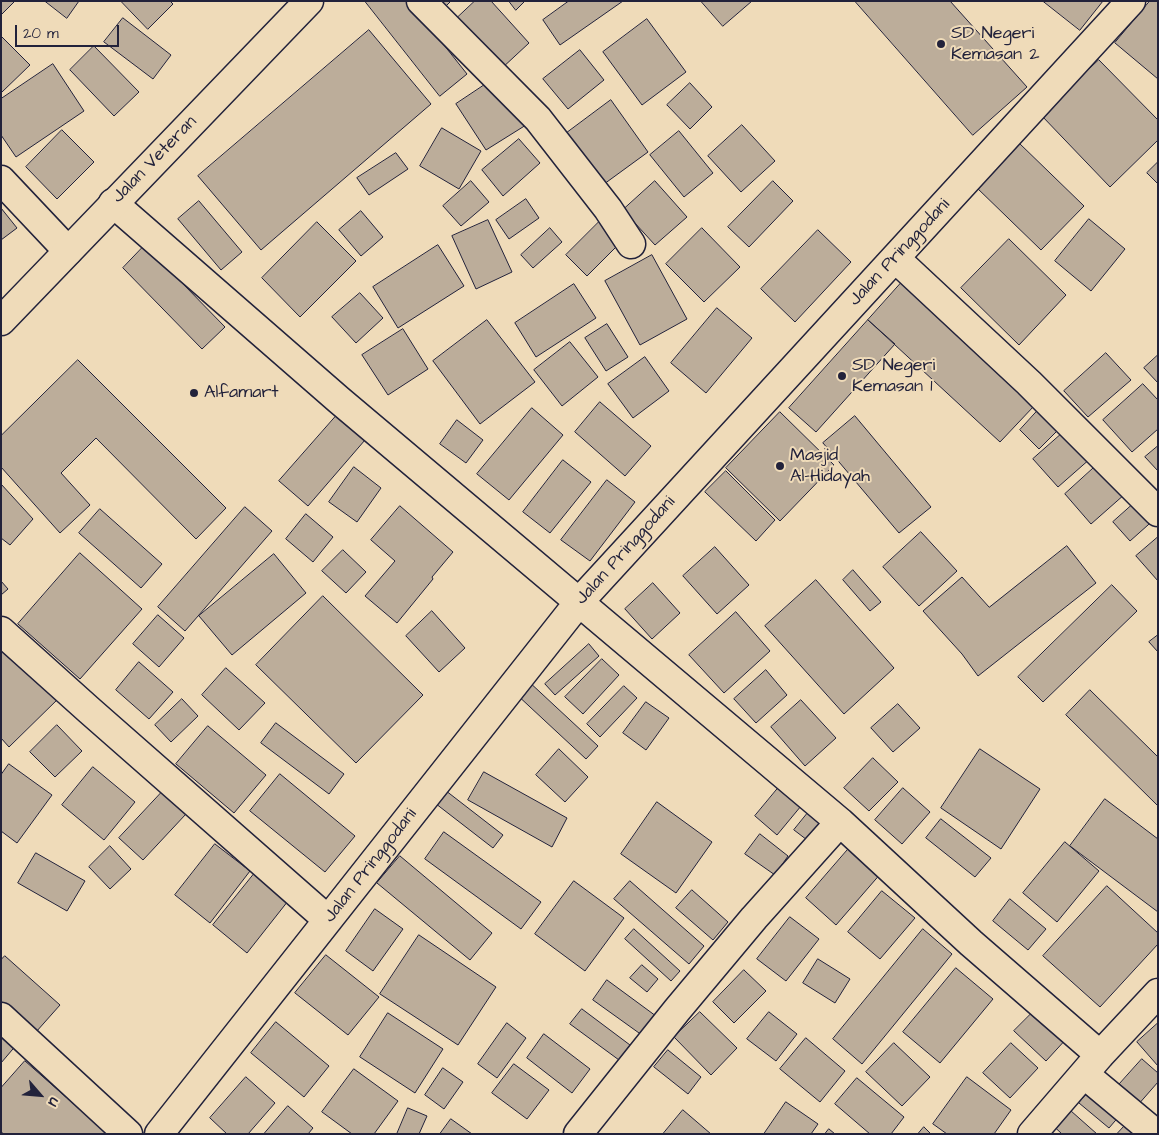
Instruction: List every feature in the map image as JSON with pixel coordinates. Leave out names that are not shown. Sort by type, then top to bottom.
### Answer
[{"type":"street","name":"Jalan Veteran","points":[[1,321],[309,1]]},
{"type":"street","points":[[421,1],[538,119],[608,209],[631,244]]},
{"type":"street","name":"Jalan Pringgodani","points":[[162,1133],[579,602],[1131,1]]},
{"type":"street","points":[[1,180],[68,251]]},
{"type":"street","points":[[113,203],[339,400],[840,822],[970,943],[1092,1065],[1156,1134]]},
{"type":"street","points":[[895,258],[1029,383],[1158,512]]},
{"type":"street","points":[[1,631],[328,920]]},
{"type":"street","points":[[578,1134],[677,1010],[754,918],[840,822]]},
{"type":"street","points":[[1032,1134],[1158,992]]},
{"type":"street","points":[[1,1018],[128,1134]]},
{"type":"building","points":[[1,1],[15,1],[1,15]]},
{"type":"building","points":[[45,1],[79,1],[67,18]]},
{"type":"building","points":[[121,1],[170,1],[173,4],[148,29]]},
{"type":"building","points":[[365,1],[409,1],[467,74],[440,96]]},
{"type":"building","points":[[440,1],[451,1],[445,7]]},
{"type":"building","points":[[475,1],[491,1],[529,43],[501,69],[456,19]]},
{"type":"building","points":[[509,1],[525,1],[516,10]]},
{"type":"building","points":[[569,1],[623,1],[560,45],[543,20]]},
{"type":"building","points":[[701,1],[752,1],[723,26]]},
{"type":"building","name":"SD Negeri Kemasan 2","points":[[855,1],[950,1],[1027,87],[973,135]]},
{"type":"building","points":[[1043,1],[1103,1],[1080,30]]},
{"type":"building","points":[[1150,1],[1158,1],[1158,79],[1115,43]]},
{"type":"building","points":[[123,18],[171,55],[153,79],[104,42]]},
{"type":"building","points":[[647,19],[686,72],[642,105],[603,52]]},
{"type":"building","points":[[369,30],[431,104],[261,250],[198,176]]},
{"type":"building","points":[[1,36],[30,65],[1,93]]},
{"type":"building","points":[[94,46],[139,92],[114,116],[70,70]]},
{"type":"building","points":[[580,50],[604,80],[568,109],[543,79]]},
{"type":"building","points":[[1099,60],[1158,120],[1158,140],[1110,187],[1041,115]]},
{"type":"building","points":[[53,64],[84,111],[16,157],[1,135],[1,99]]},
{"type":"building","points":[[495,78],[526,125],[486,150],[456,104]]},
{"type":"building","points":[[690,83],[712,107],[690,129],[667,105]]},
{"type":"building","points":[[611,100],[648,152],[600,187],[564,135]]},
{"type":"building","points":[[742,125],[775,161],[741,192],[708,156]]},
{"type":"building","points":[[442,128],[481,151],[459,189],[420,166]]},
{"type":"building","points":[[62,130],[94,162],[57,199],[26,167]]},
{"type":"building","points":[[679,131],[713,173],[684,197],[650,155]]},
{"type":"building","points":[[519,139],[540,163],[503,196],[482,170]]},
{"type":"building","points":[[1018,142],[1084,206],[1041,250],[975,186]]},
{"type":"building","points":[[396,153],[408,169],[369,195],[357,178]]},
{"type":"building","points":[[1158,162],[1158,184],[1147,173]]},
{"type":"building","points":[[471,181],[489,202],[461,226],[443,206]]},
{"type":"building","points":[[655,181],[687,217],[655,245],[623,210]]},
{"type":"building","points":[[773,181],[793,201],[749,247],[728,227]]},
{"type":"building","points":[[526,199],[539,218],[509,239],[496,220]]},
{"type":"building","points":[[199,201],[242,252],[221,270],[178,219]]},
{"type":"building","points":[[1,208],[17,228],[1,240]]},
{"type":"building","points":[[361,211],[383,237],[361,256],[339,230]]},
{"type":"building","points":[[1089,219],[1125,249],[1091,291],[1055,261]]},
{"type":"building","points":[[488,220],[512,272],[476,289],[452,236]]},
{"type":"building","points":[[317,222],[356,261],[300,317],[262,278]]},
{"type":"building","points":[[599,222],[620,243],[587,276],[566,255]]},
{"type":"building","points":[[550,228],[562,242],[533,268],[521,255]]},
{"type":"building","points":[[702,228],[740,267],[704,302],[666,264]]},
{"type":"building","points":[[818,230],[851,262],[795,322],[761,289]]},
{"type":"building","points":[[1009,239],[1066,295],[1019,345],[961,288]]},
{"type":"building","points":[[145,245],[225,327],[202,349],[123,268]]},
{"type":"building","points":[[438,245],[464,286],[398,328],[373,287]]},
{"type":"building","points":[[652,255],[687,319],[640,345],[605,281]]},
{"type":"building","points":[[902,282],[1034,406],[1000,442],[868,320]]},
{"type":"building","points":[[574,284],[596,318],[536,357],[515,323]]},
{"type":"building","points":[[360,293],[383,318],[356,343],[332,317]]},
{"type":"building","points":[[717,308],[752,338],[706,393],[671,363]]},
{"type":"building","points":[[487,320],[535,382],[480,424],[433,361]]},
{"type":"building","name":"SD Negeri Kemasan 1","points":[[868,320],[895,344],[816,432],[789,408]]},
{"type":"building","points":[[607,324],[628,357],[606,371],[585,338]]},
{"type":"building","points":[[403,329],[428,369],[388,395],[362,355]]},
{"type":"building","points":[[570,342],[598,377],[562,406],[534,370]]},
{"type":"building","points":[[1106,353],[1131,380],[1088,417],[1064,391]]},
{"type":"building","points":[[1158,355],[1158,383],[1144,368]]},
{"type":"building","points":[[645,357],[669,391],[633,418],[608,384]]},
{"type":"building","points":[[78,360],[226,508],[196,539],[96,438],[61,473],[90,505],[60,533],[1,467],[1,436]]},
{"type":"building","points":[[1143,384],[1158,400],[1158,429],[1132,452],[1103,420]]},
{"type":"building","points":[[600,402],[651,446],[625,476],[575,432]]},
{"type":"building","points":[[532,408],[563,435],[509,500],[477,474]]},
{"type":"building","points":[[1040,408],[1061,427],[1039,449],[1020,430]]},
{"type":"building","name":"Masjid Al-Hidayah","points":[[780,412],[834,465],[780,521],[726,468]]},
{"type":"building","points":[[337,415],[365,440],[308,506],[279,481]]},
{"type":"building","points":[[855,416],[931,507],[899,533],[823,443]]},
{"type":"building","points":[[457,420],[483,440],[466,463],[440,444]]},
{"type":"building","points":[[1066,430],[1091,458],[1058,487],[1033,459]]},
{"type":"building","points":[[1158,446],[1158,471],[1145,457]]},
{"type":"building","points":[[563,460],[591,482],[550,533],[523,512]]},
{"type":"building","points":[[1098,464],[1125,494],[1091,524],[1065,494]]},
{"type":"building","points":[[354,467],[381,488],[357,522],[329,502]]},
{"type":"building","points":[[726,471],[775,520],[756,541],[705,492]]},
{"type":"building","points":[[607,480],[635,502],[590,561],[561,540]]},
{"type":"building","points":[[1,484],[33,519],[10,545],[1,538]]},
{"type":"building","points":[[1140,498],[1157,517],[1130,541],[1113,522]]},
{"type":"building","points":[[400,506],[453,552],[397,623],[365,596],[395,561],[371,540]]},
{"type":"building","points":[[245,507],[272,531],[185,631],[158,607]]},
{"type":"building","points":[[100,509],[162,564],[141,588],[79,533]]},
{"type":"building","points":[[306,514],[333,537],[313,562],[286,539]]},
{"type":"building","points":[[921,532],[957,571],[919,606],[883,567]]},
{"type":"building","points":[[1158,537],[1158,581],[1136,556]]},
{"type":"building","points":[[1067,546],[1096,583],[978,676],[962,654],[923,611],[962,577],[989,607]]},
{"type":"building","points":[[715,547],[749,585],[717,614],[683,576]]},
{"type":"building","points":[[343,550],[366,572],[346,593],[322,571]]},
{"type":"building","points":[[80,553],[142,609],[80,679],[18,624]]},
{"type":"building","points":[[274,554],[306,593],[232,655],[199,616]]},
{"type":"building","points":[[853,570],[881,602],[870,611],[843,580]]},
{"type":"building","points":[[816,580],[894,668],[844,714],[765,626]]},
{"type":"building","points":[[1,581],[8,589],[1,595]]},
{"type":"building","points":[[653,583],[680,613],[652,639],[625,609]]},
{"type":"building","points":[[1112,585],[1137,611],[1043,702],[1018,677]]},
{"type":"building","points":[[323,596],[423,695],[356,763],[256,665]]},
{"type":"building","points":[[432,611],[465,648],[439,672],[406,636]]},
{"type":"building","points":[[736,612],[770,651],[724,693],[689,655]]},
{"type":"building","points":[[158,615],[184,638],[159,667],[133,644]]},
{"type":"building","points":[[1158,635],[1158,652],[1149,642]]},
{"type":"building","points":[[1,637],[60,697],[9,747],[1,738]]},
{"type":"building","points":[[589,644],[599,656],[555,695],[545,684]]},
{"type":"building","points":[[602,659],[619,675],[583,714],[565,697]]},
{"type":"building","points":[[139,662],[173,692],[149,719],[116,690]]},
{"type":"building","points":[[226,668],[265,703],[239,730],[202,695]]},
{"type":"building","points":[[766,670],[787,695],[756,723],[734,699]]},
{"type":"building","points":[[527,680],[598,746],[586,759],[515,693]]},
{"type":"building","points":[[624,686],[637,698],[600,737],[587,724]]},
{"type":"building","points":[[1090,690],[1158,757],[1158,806],[1066,715]]},
{"type":"building","points":[[182,699],[198,716],[171,742],[155,725]]},
{"type":"building","points":[[801,700],[836,738],[805,766],[771,727]]},
{"type":"building","points":[[646,702],[669,718],[646,750],[623,733]]},
{"type":"building","points":[[898,704],[920,728],[893,752],[871,728]]},
{"type":"building","points":[[276,723],[344,774],[329,794],[261,743]]},
{"type":"building","points":[[57,725],[82,751],[55,777],[30,752]]},
{"type":"building","points":[[208,726],[266,775],[234,813],[176,764]]},
{"type":"building","points":[[559,749],[588,777],[565,802],[536,775]]},
{"type":"building","points":[[980,749],[1040,789],[1001,849],[941,808]]},
{"type":"building","points":[[873,758],[898,782],[869,811],[844,788]]},
{"type":"building","points":[[9,764],[52,795],[17,843],[1,831],[1,775]]},
{"type":"building","points":[[93,767],[135,802],[104,840],[62,805]]},
{"type":"building","points":[[484,772],[567,818],[552,847],[468,800]]},
{"type":"building","points":[[280,774],[355,836],[325,872],[250,811]]},
{"type":"building","points":[[784,781],[806,800],[777,835],[755,816]]},
{"type":"building","points":[[441,787],[503,835],[493,848],[431,800]]},
{"type":"building","points":[[903,788],[930,812],[902,844],[875,820]]},
{"type":"building","points":[[162,792],[186,814],[143,860],[119,838]]},
{"type":"building","points":[[1105,799],[1158,839],[1158,912],[1070,846]]},
{"type":"building","points":[[657,802],[712,842],[676,893],[621,854]]},
{"type":"building","points":[[811,809],[828,823],[811,843],[794,830]]},
{"type":"building","points":[[941,819],[991,858],[975,877],[926,838]]},
{"type":"building","points":[[444,832],[541,902],[521,929],[425,859]]},
{"type":"building","points":[[760,834],[788,856],[775,875],[745,854]]},
{"type":"building","points":[[1065,842],[1099,871],[1057,922],[1023,893]]},
{"type":"building","points":[[215,844],[250,871],[210,923],[175,895]]},
{"type":"building","points":[[110,846],[131,869],[110,889],[89,867]]},
{"type":"building","points":[[851,846],[882,872],[836,925],[806,898]]},
{"type":"building","points":[[36,853],[85,881],[67,911],[18,883]]},
{"type":"building","points":[[400,856],[492,933],[470,960],[377,883]]},
{"type":"building","points":[[254,874],[288,901],[247,953],[213,925]]},
{"type":"building","points":[[574,881],[624,918],[585,971],[535,934]]},
{"type":"building","points":[[630,881],[704,946],[689,964],[614,899]]},
{"type":"building","points":[[1107,886],[1158,933],[1158,944],[1100,1007],[1043,956]]},
{"type":"building","points":[[692,890],[728,922],[713,940],[676,908]]},
{"type":"building","points":[[882,891],[915,918],[880,959],[848,932]]},
{"type":"building","points":[[1010,899],[1046,929],[1028,950],[993,921]]},
{"type":"building","points":[[375,909],[403,929],[373,971],[346,951]]},
{"type":"building","points":[[790,917],[819,939],[786,981],[757,959]]},
{"type":"building","points":[[634,929],[680,971],[671,981],[625,939]]},
{"type":"building","points":[[923,929],[952,954],[862,1064],[833,1039]]},
{"type":"building","points":[[419,935],[496,987],[458,1045],[380,994]]},
{"type":"building","points":[[326,955],[379,997],[348,1035],[295,993]]},
{"type":"building","points":[[5,956],[60,1005],[36,1032],[1,1001],[1,960]]},
{"type":"building","points":[[818,959],[850,979],[835,1003],[803,983]]},
{"type":"building","points":[[642,965],[658,979],[647,992],[630,978]]},
{"type":"building","points":[[956,968],[993,999],[940,1063],[903,1032]]},
{"type":"building","points":[[744,970],[766,991],[734,1023],[713,1002]]},
{"type":"building","points":[[607,980],[660,1019],[646,1038],[593,1000]]},
{"type":"building","points":[[1037,1008],[1068,1037],[1046,1061],[1014,1031]]},
{"type":"building","points":[[582,1009],[630,1045],[619,1060],[570,1024]]},
{"type":"building","points":[[700,1012],[737,1048],[711,1075],[674,1037]]},
{"type":"building","points":[[769,1012],[797,1034],[776,1061],[747,1039]]},
{"type":"building","points":[[388,1013],[443,1049],[415,1093],[360,1057]]},
{"type":"building","points":[[276,1022],[329,1066],[304,1097],[251,1053]]},
{"type":"building","points":[[507,1023],[526,1038],[497,1078],[478,1064]]},
{"type":"building","points":[[1158,1023],[1158,1066],[1137,1042]]},
{"type":"building","points":[[1,1028],[18,1043],[1,1063]]},
{"type":"building","points":[[544,1034],[590,1069],[572,1093],[527,1058]]},
{"type":"building","points":[[806,1038],[845,1071],[820,1102],[780,1069]]},
{"type":"building","points":[[894,1043],[930,1077],[902,1106],[866,1072]]},
{"type":"building","points":[[1011,1043],[1038,1068],[1010,1098],[983,1073]]},
{"type":"building","points":[[668,1050],[701,1077],[688,1094],[654,1067]]},
{"type":"building","points":[[1142,1059],[1158,1073],[1158,1082],[1137,1106],[1116,1088]]},
{"type":"building","points":[[25,1061],[108,1134],[4,1134],[1,1132],[1,1088]]},
{"type":"building","points":[[514,1064],[549,1090],[527,1119],[492,1093]]},
{"type":"building","points":[[443,1068],[463,1082],[444,1109],[425,1095]]},
{"type":"building","points":[[354,1069],[398,1101],[374,1134],[352,1134],[322,1112]]},
{"type":"building","points":[[246,1077],[275,1103],[248,1134],[227,1134],[210,1118]]},
{"type":"building","points":[[967,1077],[1011,1110],[994,1134],[947,1134],[933,1124]]},
{"type":"building","points":[[857,1078],[904,1117],[891,1134],[870,1134],[835,1104]]},
{"type":"building","points":[[1091,1089],[1121,1114],[1109,1128],[1079,1103]]},
{"type":"building","points":[[786,1102],[818,1124],[811,1134],[764,1134]]},
{"type":"building","points":[[1062,1103],[1097,1134],[1062,1134],[1047,1120]]},
{"type":"building","points":[[288,1106],[313,1128],[308,1134],[264,1134]]},
{"type":"building","points":[[408,1108],[427,1116],[419,1134],[397,1134]]},
{"type":"building","points":[[683,1110],[711,1134],[663,1134]]},
{"type":"building","points":[[1132,1118],[1148,1134],[1117,1134]]},
{"type":"building","points":[[451,1119],[472,1134],[440,1134]]},
{"type":"building","points":[[924,1127],[931,1134],[918,1134]]},
{"type":"building","points":[[829,1129],[835,1134],[825,1134]]},
{"type":"place","name":"SD Negeri Kemasan 2","points":[[941,44]]},
{"type":"place","name":"SD Negeri Kemasan 1","points":[[842,376]]},
{"type":"place","name":"Alfamart","points":[[194,393]]},
{"type":"place","name":"Masjid Al-Hidayah","points":[[780,466]]}]
